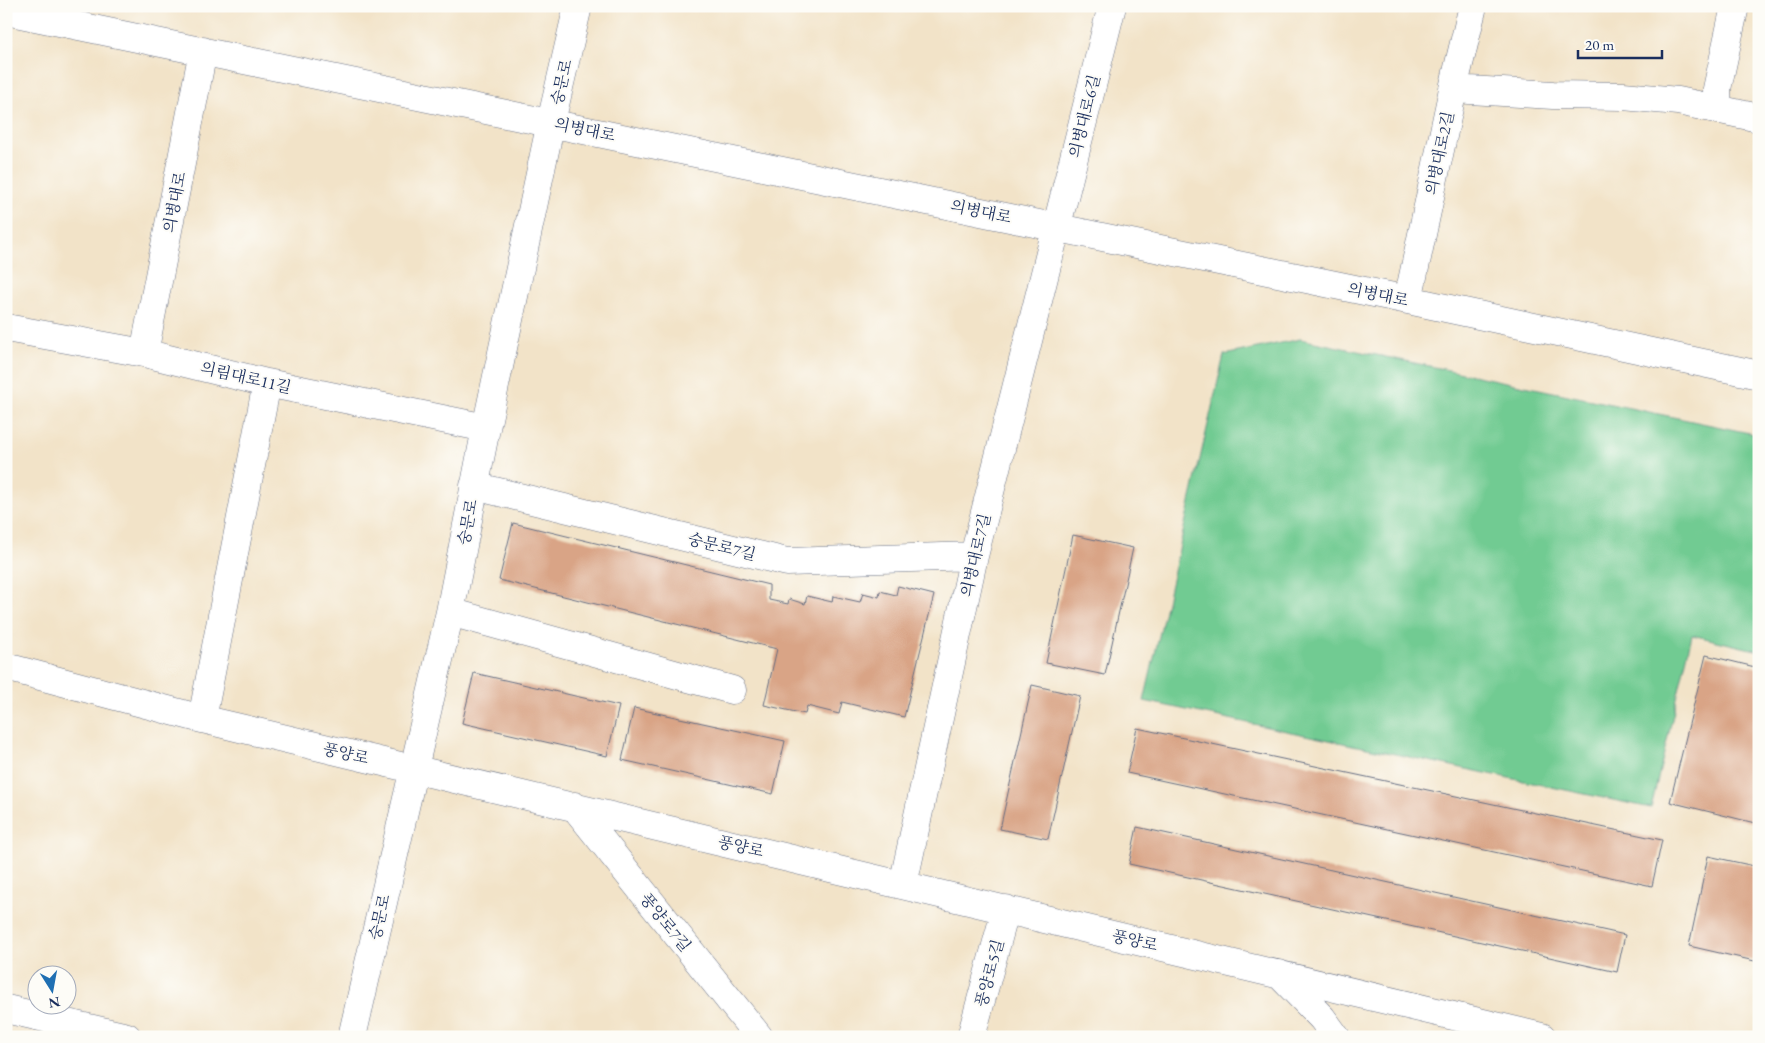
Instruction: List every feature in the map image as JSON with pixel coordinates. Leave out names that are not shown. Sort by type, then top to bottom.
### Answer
[{"type":"street","name":"숭문로","points":[[352,1037],[412,769],[450,612],[486,428],[551,122],[578,6]]},
{"type":"street","name":"의병대로6길","points":[[1056,227],[1112,6]]},
{"type":"street","name":"의병대로2길","points":[[1408,300],[1453,89],[1473,6]]},
{"type":"street","points":[[1718,110],[1717,89],[1735,6]]},
{"type":"street","name":"의병대로","points":[[6,11],[551,122],[1759,375]]},
{"type":"street","name":"의병대로","points":[[144,353],[203,52]]},
{"type":"street","points":[[1453,89],[1553,95],[1624,96],[1678,101],[1759,118]]},
{"type":"street","name":"의병대로7길","points":[[903,885],[974,556],[1056,227]]},
{"type":"street","name":"의림대로11길","points":[[8,334],[144,353],[267,383],[486,428]]},
{"type":"street","points":[[202,719],[267,383]]},
{"type":"street","name":"숭문로7길","points":[[474,486],[787,562],[974,556]]},
{"type":"street","points":[[450,612],[732,690]]},
{"type":"street","name":"풍양로","points":[[6,667],[202,719],[1537,1036]]},
{"type":"street","name":"풍양로7길","points":[[574,806],[759,1037]]},
{"type":"street","name":"풍양로5길","points":[[971,1037],[1006,909]]},
{"type":"street","points":[[1279,974],[1322,1018],[1336,1037]]},
{"type":"street","points":[[6,1009],[128,1037]]},
{"type":"green space","points":[[1300,339],[1759,435],[1759,651],[1692,635],[1651,808],[1144,701],[1224,355]]},
{"type":"building","points":[[513,523],[769,585],[769,600],[788,604],[789,599],[805,604],[807,596],[832,602],[833,596],[860,602],[863,593],[879,597],[880,591],[896,595],[898,586],[934,595],[904,717],[842,702],[839,714],[807,706],[805,714],[764,705],[777,649],[499,580]]},
{"type":"building","points":[[1073,535],[1133,548],[1105,675],[1046,663]]},
{"type":"building","points":[[1706,655],[1759,668],[1759,824],[1670,802]]},
{"type":"building","points":[[474,673],[619,706],[607,756],[462,723]]},
{"type":"building","points":[[1032,685],[1080,696],[1048,839],[1000,829]]},
{"type":"building","points":[[634,708],[785,741],[773,794],[622,760]]},
{"type":"building","points":[[1137,728],[1662,840],[1652,886],[1127,773]]},
{"type":"building","points":[[1137,827],[1625,935],[1617,972],[1129,864]]},
{"type":"building","points":[[1708,856],[1759,867],[1759,962],[1689,946]]}]
